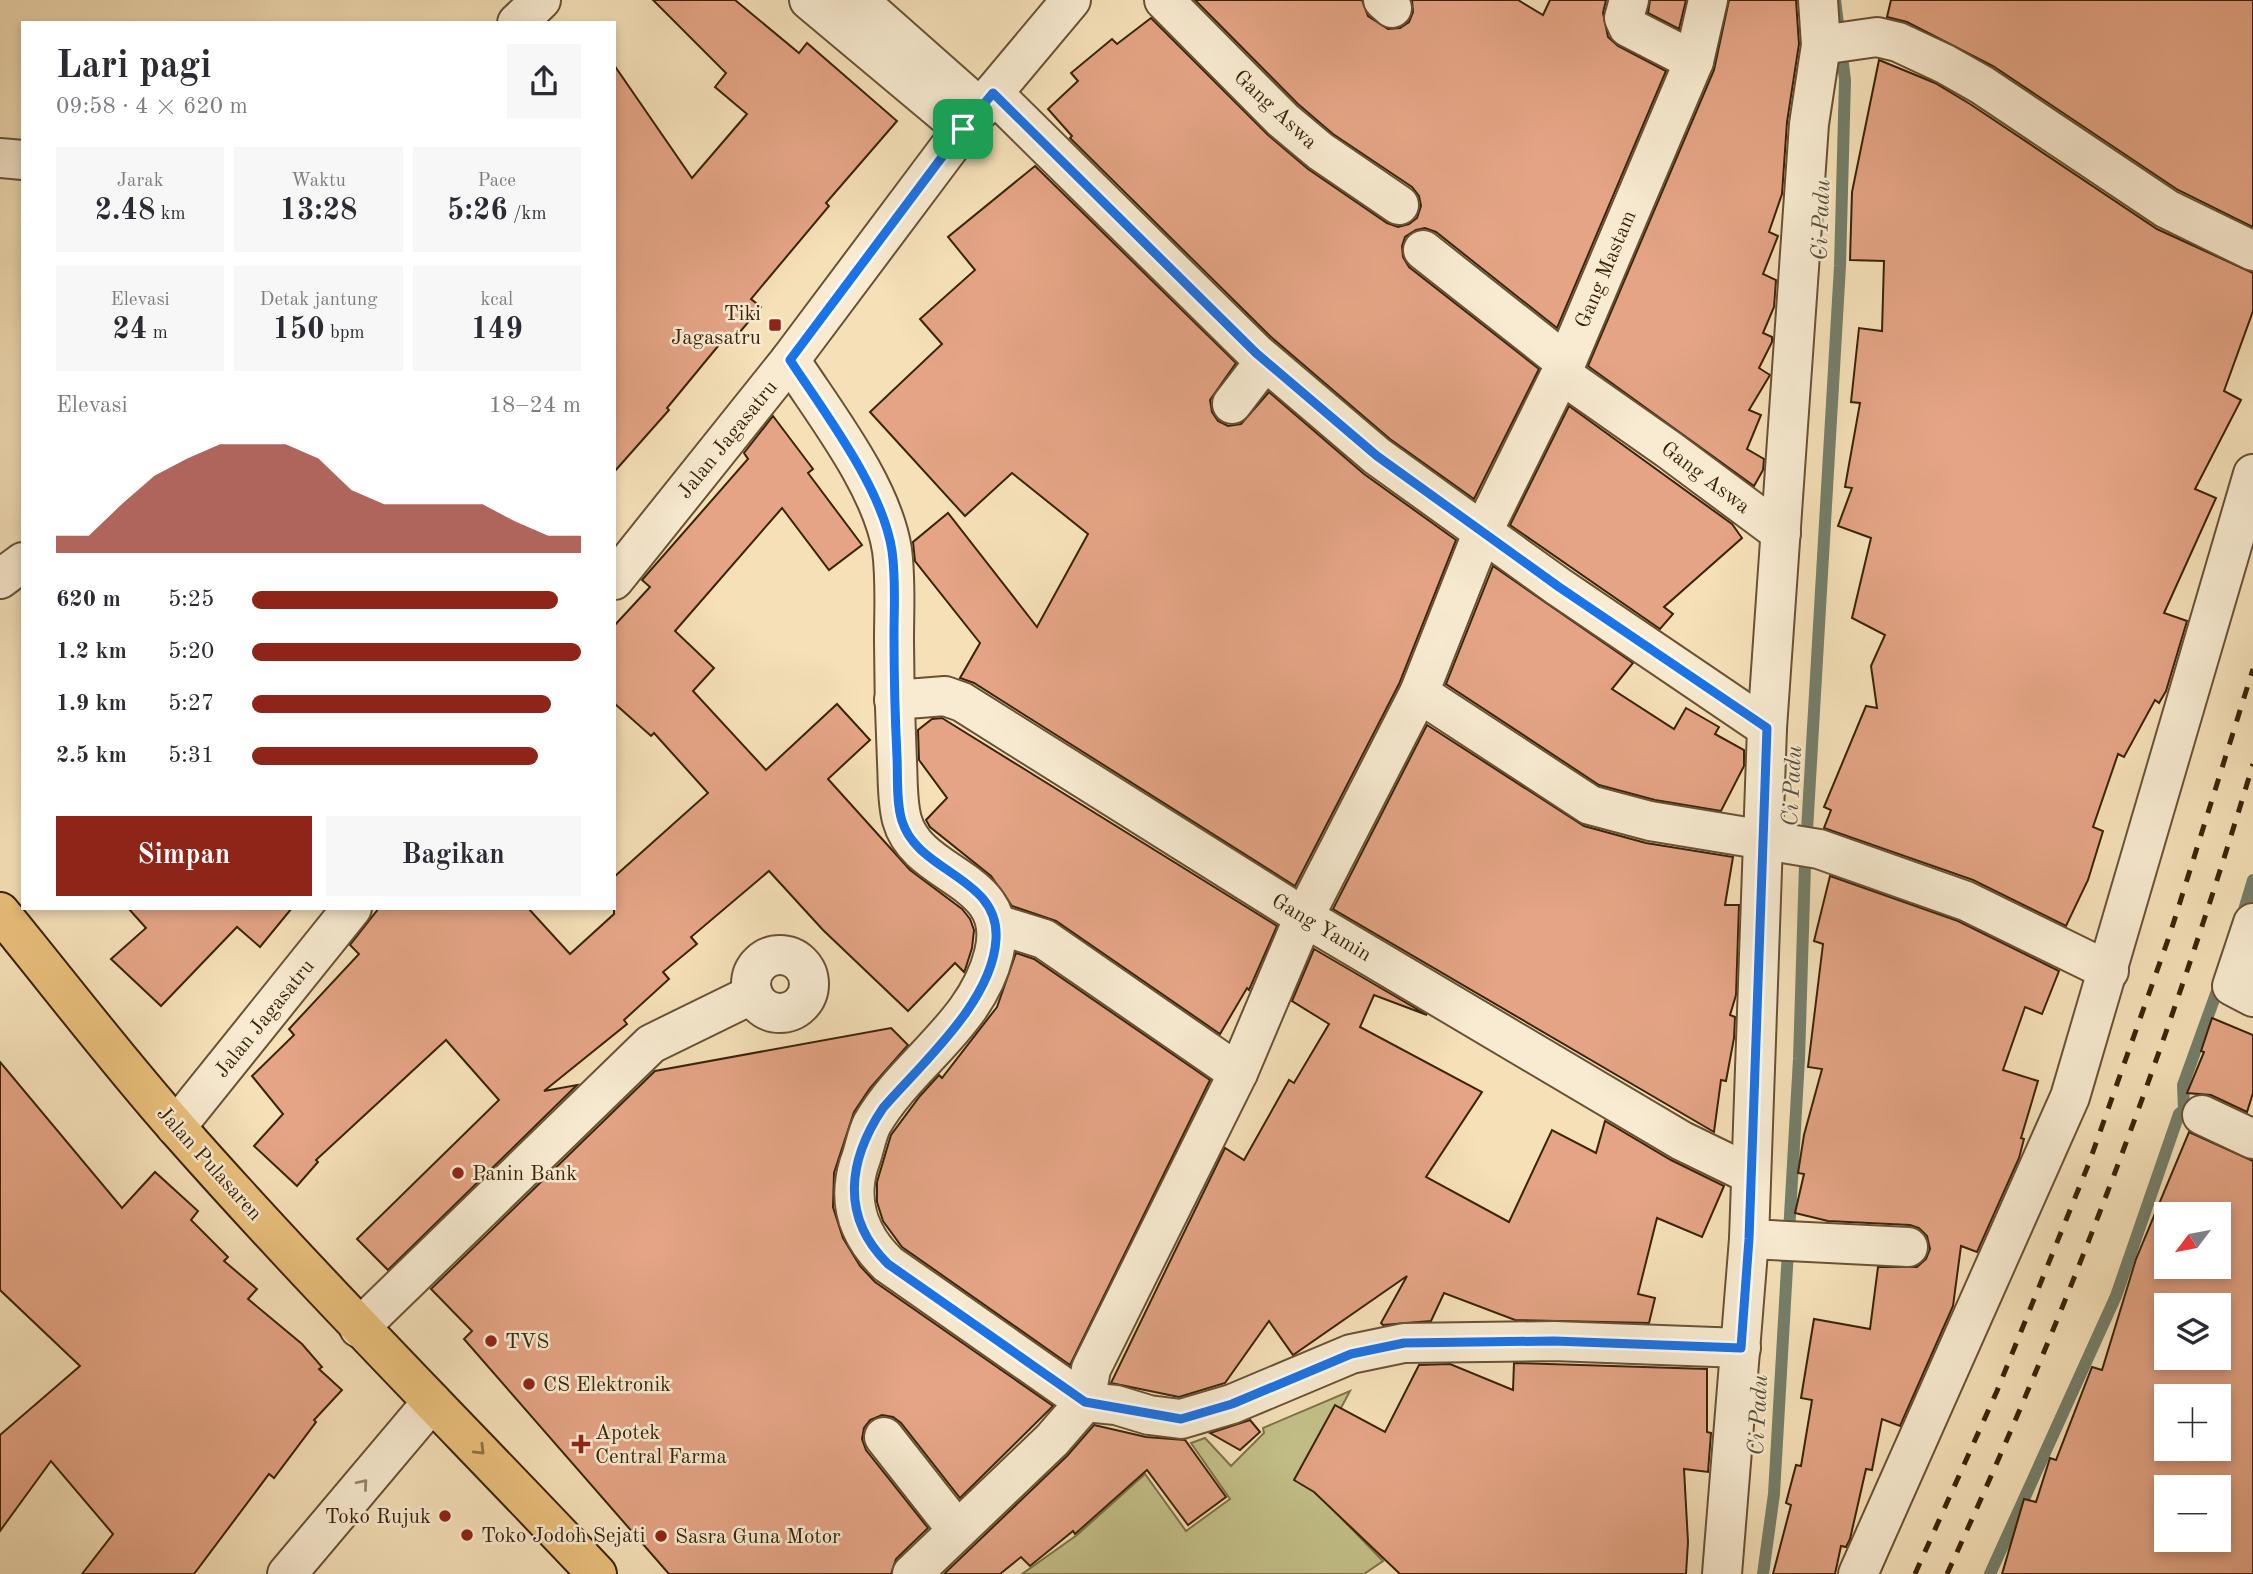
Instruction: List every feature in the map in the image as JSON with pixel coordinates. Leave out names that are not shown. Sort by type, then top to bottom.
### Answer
[{"type":"main road","name":"Jalan Pulasaren","points":[[0,912],[176,1127],[359,1328],[597,1574]]},
{"type":"street","points":[[519,21],[541,0]]},
{"type":"street","points":[[809,0],[979,110]]},
{"type":"street","points":[[858,0],[979,110],[1377,456],[1559,587],[1767,728]]},
{"type":"street","name":"Jalan Jagasatru","points":[[616,578],[790,360],[979,110],[1071,0]]},
{"type":"street","name":"Gang Aswa","points":[[1164,0],[1283,120],[1320,151],[1399,205]]},
{"type":"street","points":[[1629,0],[1624,18],[1628,27],[1694,61]]},
{"type":"street","name":"Gang Mastam","points":[[1085,1402],[1091,1369],[1238,1073],[1304,917],[1419,693],[1483,531],[1563,368],[1694,61],[1708,0]]},
{"type":"street","points":[[1722,1574],[1741,1348],[1778,1240],[1750,1174],[1789,844],[1767,728],[1809,124],[1824,45],[1818,0]]},
{"type":"street","points":[[1824,45],[1877,37],[1898,43],[1982,85],[2167,209],[2253,251]]},
{"type":"street","points":[[0,158],[21,160]]},
{"type":"street","name":"Gang Aswa","points":[[1423,250],[1563,368],[1781,533]]},
{"type":"street","points":[[790,360],[844,443],[885,525],[894,576],[894,700],[902,820],[913,843],[924,855],[963,880],[980,895],[993,912],[996,924],[994,954],[972,1004],[883,1108],[871,1126],[854,1181],[855,1214],[866,1239],[888,1264],[1085,1402],[1181,1419],[1232,1404],[1351,1354],[1404,1343],[1554,1341],[1741,1348]]},
{"type":"street","points":[[1232,404],[1265,361]]},
{"type":"street","points":[[1858,1574],[2070,1097],[2253,474]]},
{"type":"street","points":[[0,579],[21,563]]},
{"type":"street","points":[[1419,693],[1590,805],[1650,821],[1789,844],[1966,901],[2109,971]]},
{"type":"street","name":"Gang Yamin","points":[[894,700],[945,696],[962,702],[1304,917],[1682,1141],[1750,1174]]},
{"type":"street","name":"Jalan Jagasatru","points":[[176,1127],[350,910]]},
{"type":"street","points":[[2253,923],[2232,986],[2253,997]]},
{"type":"street","points":[[996,924],[1044,939],[1238,1073]]},
{"type":"street","points":[[359,1328],[651,1044],[753,994]]},
{"type":"street","points":[[2202,1115],[2253,1139]]},
{"type":"street","points":[[1778,1240],[1908,1247]]},
{"type":"street","points":[[288,1574],[432,1402]]},
{"type":"street","points":[[912,1574],[1052,1440],[1085,1402]]},
{"type":"street","points":[[884,1437],[957,1530]]},
{"type":"shaded area","points":[[1350,1391],[1303,1479],[1383,1561],[1364,1574],[1022,1574],[1077,1535],[1145,1474],[1186,1531],[1230,1499],[1191,1443],[1205,1438],[1231,1466],[1264,1433],[1263,1428]]},
{"type":"building","points":[[653,0],[735,0],[799,53],[807,43],[897,121],[826,203],[829,206],[751,299],[761,307],[729,345],[723,340],[667,408],[669,410],[616,470],[616,68],[692,178],[747,114],[715,87],[726,73]]},
{"type":"building","points":[[1195,0],[1362,0],[1368,16],[1388,29],[1400,28],[1409,22],[1413,12],[1412,0],[1518,0],[1543,15],[1550,0],[1606,0],[1603,13],[1608,37],[1618,46],[1666,71],[1557,328],[1436,232],[1425,228],[1405,237],[1403,257],[1409,267],[1539,369],[1474,499],[1390,439],[1271,337],[1070,138],[1072,136],[1048,109],[1078,81],[1071,73],[1112,39],[1117,44],[1151,18],[1268,135],[1308,169],[1387,223],[1398,227],[1417,218],[1421,206],[1419,196],[1412,187],[1333,134],[1298,104]]},
{"type":"building","points":[[1650,0],[1686,0],[1679,29],[1648,13]]},
{"type":"building","points":[[1729,0],[1796,0],[1799,44],[1787,122],[1782,194],[1769,232],[1778,236],[1763,274],[1776,280],[1774,307],[1763,333],[1772,337],[1772,342],[1759,368],[1770,375],[1749,410],[1761,415],[1747,449],[1764,459],[1763,470],[1754,486],[1588,366],[1714,70]]},
{"type":"building","points":[[1891,0],[2253,0],[2253,227],[2178,190],[1993,66],[1907,22],[1887,17]]},
{"type":"building","points":[[1879,60],[1935,83],[1970,104],[2157,229],[2253,273],[2253,311],[2224,391],[2241,400],[2195,489],[2216,498],[2164,613],[2187,621],[2166,691],[2159,703],[2155,700],[2124,757],[2118,754],[2093,827],[2103,831],[2088,880],[2066,926],[1973,880],[1824,828],[1831,810],[1824,807],[1866,706],[1877,708],[1871,666],[1885,635],[1852,618],[1871,538],[1838,526],[1852,488],[1845,487],[1860,403],[1851,402],[1859,328],[1882,331],[1884,261],[1850,260],[1852,192]]},
{"type":"building","points":[[1035,166],[1236,363],[1210,400],[1212,412],[1218,421],[1228,426],[1241,424],[1269,392],[1364,474],[1456,540],[1399,684],[1295,886],[974,683],[960,678],[980,643],[915,561],[913,542],[948,513],[1037,627],[1088,534],[1012,473],[965,516],[870,412],[942,344],[920,319],[975,270],[948,237]]},
{"type":"building","points":[[1569,406],[1732,524],[1742,538],[1664,607],[1673,614],[1660,629],[1510,525]]},
{"type":"building","points":[[773,416],[813,469],[808,473],[862,545],[829,570],[782,508],[675,631],[714,668],[693,691],[766,770],[837,704],[870,740],[828,779],[910,870],[962,909],[970,919],[974,930],[965,970],[964,972],[955,963],[908,1011],[823,930],[769,871],[691,937],[697,944],[663,972],[669,979],[624,1020],[627,1024],[544,1091],[577,1085],[388,1270],[357,1239],[499,1100],[446,1040],[316,1160],[318,1162],[297,1186],[254,1146],[283,1114],[252,1076],[294,1035],[289,1029],[359,954],[350,945],[377,910],[530,910],[570,954],[614,914],[616,875],[708,793],[654,733],[651,736],[616,705],[616,624],[650,587],[642,580],[748,459],[744,453]]},
{"type":"building","points":[[1493,566],[1633,663],[1612,689],[1674,729],[1686,708],[1719,727],[1715,734],[1744,750],[1744,766],[1721,811],[1655,800],[1599,785],[1446,684]]},
{"type":"building","points":[[942,718],[1277,926],[1249,990],[1247,988],[1220,1034],[1056,921],[1012,906],[991,876],[930,827],[926,820],[947,798],[919,760],[918,730],[932,719]]},
{"type":"building","points":[[1427,725],[1584,826],[1646,843],[1733,857],[1725,905],[1739,905],[1736,995],[1730,1015],[1735,1017],[1734,1038],[1726,1081],[1721,1080],[1714,1132],[1333,909]]},
{"type":"building","points":[[1830,876],[1958,921],[2059,971],[2042,1014],[2025,1007],[2003,1070],[2038,1081],[2021,1138],[2024,1139],[2019,1158],[1977,1252],[1961,1246],[1953,1306],[1900,1426],[1882,1419],[1872,1470],[1866,1469],[1850,1539],[1846,1547],[1841,1546],[1835,1574],[1773,1574],[1791,1505],[1786,1503],[1796,1465],[1801,1466],[1812,1400],[1801,1398],[1814,1319],[1870,1329],[1878,1267],[1917,1267],[1926,1259],[1930,1249],[1927,1236],[1919,1228],[1910,1225],[1828,1221],[1795,1213],[1804,1174],[1798,1173],[1804,1135],[1822,1069],[1808,1067],[1823,944],[1814,941]]},
{"type":"building","points":[[130,910],[290,910],[260,947],[237,927],[161,1006],[111,959],[146,928]]},
{"type":"building","points":[[1314,949],[1427,1015],[1374,995],[1360,1027],[1482,1092],[1426,1177],[1509,1222],[1552,1130],[1596,1153],[1605,1121],[1671,1160],[1724,1186],[1702,1237],[1657,1218],[1638,1294],[1655,1298],[1649,1323],[1515,1320],[1444,1293],[1431,1321],[1383,1325],[1381,1323],[1407,1276],[1293,1355],[1269,1321],[1225,1383],[1179,1397],[1111,1383],[1225,1148],[1244,1160],[1289,1080],[1294,1083],[1329,1024],[1292,1001]]},
{"type":"building","points":[[1016,953],[1034,959],[1210,1080],[1070,1365],[902,1247],[883,1221],[877,1202],[877,1182],[891,1135],[920,1096],[939,1075],[942,1078],[997,1007]]},
{"type":"building","points":[[2212,1018],[2253,1035],[2253,1093],[2247,1112],[2211,1095],[2187,1093],[2204,1052],[2201,1051]]},
{"type":"building","points":[[891,1028],[908,1045],[870,1088],[854,1112],[834,1173],[833,1207],[843,1238],[860,1266],[875,1282],[1053,1406],[960,1498],[901,1423],[893,1417],[882,1415],[870,1420],[864,1428],[862,1439],[866,1450],[928,1528],[896,1559],[891,1574],[669,1574],[464,1339],[472,1331],[431,1289],[655,1071]]},
{"type":"building","points":[[0,1062],[122,1208],[155,1172],[198,1211],[191,1220],[228,1257],[224,1261],[257,1289],[248,1299],[302,1344],[322,1367],[319,1369],[342,1390],[314,1420],[316,1422],[274,1478],[269,1474],[194,1574],[82,1574],[113,1534],[51,1461],[0,1531],[0,1435],[80,1366],[0,1290]]},
{"type":"building","points":[[2189,1132],[2253,1161],[2253,1574],[2002,1574],[2024,1499],[2036,1502],[2050,1458],[2056,1460],[2092,1367],[2102,1370],[2136,1259],[2154,1216],[2154,1279],[2231,1279],[2231,1202],[2160,1202]]},
{"type":"building","points":[[1514,1363],[1707,1369],[1707,1432],[1711,1433],[1708,1472],[1684,1469],[1688,1542],[1686,1574],[1400,1574],[1314,1492],[1294,1480],[1335,1405],[1385,1432],[1419,1365],[1450,1364],[1513,1390]]},
{"type":"building","points":[[1250,1420],[1260,1432],[1240,1450],[1210,1433]]},
{"type":"building","points":[[1094,1425],[1146,1437],[1185,1440],[1226,1497],[1188,1525],[1147,1470],[1075,1534],[1073,1531],[1030,1566],[1021,1557],[1000,1574],[944,1574],[1067,1456]]},
{"type":"waterway","name":"Ci Padu","points":[[1763,1574],[1774,1494],[1799,1059],[1805,865],[1840,266],[1845,80],[1835,0]]},
{"type":"waterway","points":[[2241,920],[2253,880]]},
{"type":"waterway","points":[[1990,1574],[2116,1296],[2179,1114],[2184,1110],[2183,1085],[2221,980]]},
{"type":"railway","points":[[1915,1574],[1997,1391],[2089,1163],[2170,934],[2253,669]]},
{"type":"railway","points":[[1947,1574],[2034,1375],[2114,1174],[2187,970],[2253,764]]},
{"type":"place","name":"Tiki Jagasatru","points":[[775,325]]},
{"type":"place","name":"Panin Bank","points":[[458,1173]]},
{"type":"place","name":"TVS","points":[[491,1341]]},
{"type":"place","name":"CS Elektronik","points":[[529,1384]]},
{"type":"place","name":"Apotek Central Farma","points":[[581,1444]]},
{"type":"place","name":"Toko Rujuk","points":[[445,1516]]},
{"type":"place","name":"Toko Jodoh Sejati","points":[[467,1535]]},
{"type":"place","name":"Sasra Guna Motor","points":[[661,1536]]},
{"type":"route","points":[[993,93],[1256,353],[1323,412],[1377,456],[1559,587],[1767,728],[1749,1239],[1741,1348],[1554,1341],[1404,1343],[1351,1354],[1232,1404],[1181,1419],[1165,1418],[1115,1405],[1085,1402],[888,1264],[866,1239],[855,1214],[854,1181],[871,1126],[883,1108],[972,1004],[994,954],[996,924],[993,912],[980,895],[963,880],[924,855],[913,843],[902,820],[894,700],[892,549],[885,525],[868,487],[844,443],[790,360],[963,129],[993,93]]}]
